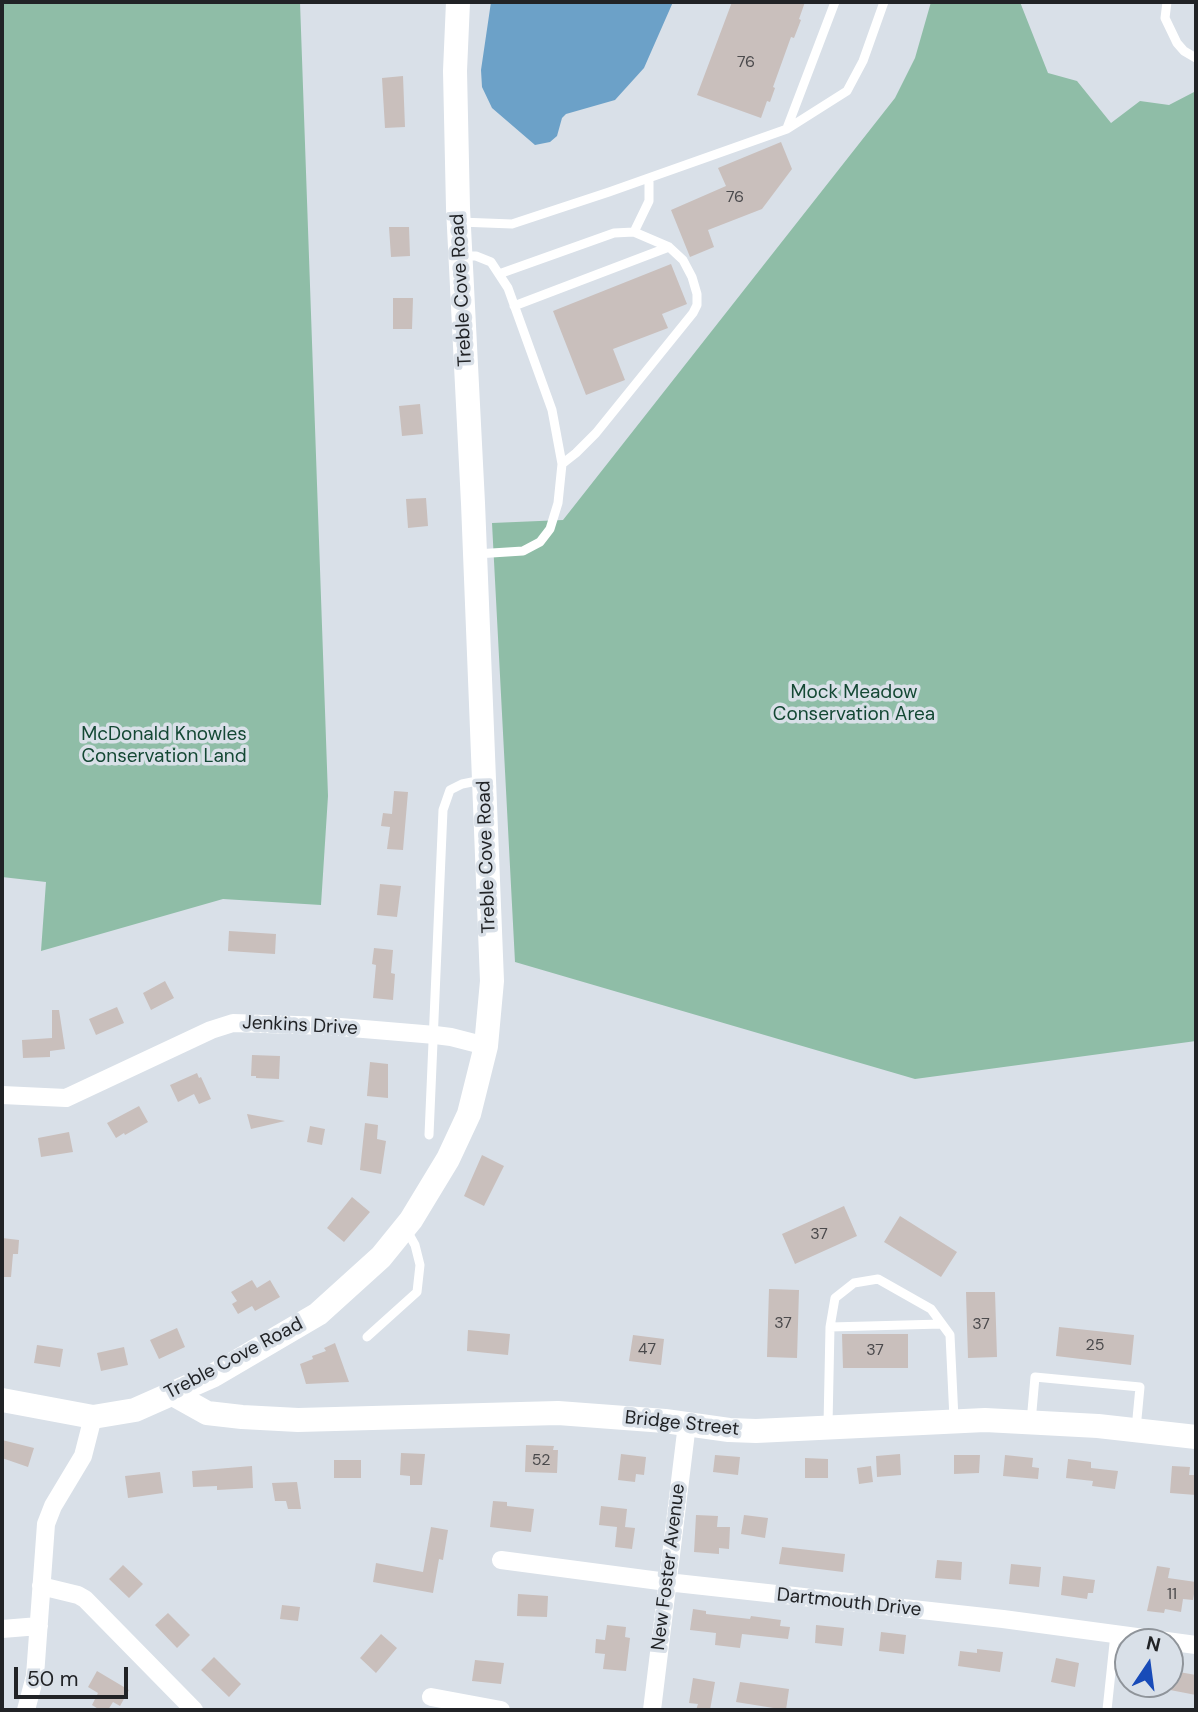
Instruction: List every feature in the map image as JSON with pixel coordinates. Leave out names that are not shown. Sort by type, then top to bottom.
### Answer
[{"type":"main road","name":"Treble Cove Road","points":[[2,1401],[93,1417],[135,1410],[214,1375],[318,1314],[381,1257],[405,1227],[448,1159],[468,1114],[486,1046],[492,981],[475,554],[458,222],[455,71],[458,2]]},
{"type":"main road","name":"Bridge Street","points":[[173,1394],[207,1413],[242,1418],[298,1420],[558,1413],[756,1431],[985,1420],[1098,1426],[1196,1437]]},
{"type":"street","name":"Jenkins Drive","points":[[2,1095],[66,1098],[211,1030],[233,1023],[328,1026],[435,1035],[486,1046]]},
{"type":"street","points":[[26,1710],[35,1676],[46,1524],[83,1455],[93,1417]]},
{"type":"street","name":"New Foster Avenue","points":[[652,1710],[687,1424]]},
{"type":"street","name":"Dartmouth Drive","points":[[501,1560],[1114,1634]]},
{"type":"street","points":[[41,1586],[85,1599],[194,1710]]},
{"type":"street","points":[[2,1629],[39,1626]]},
{"type":"street","points":[[431,1698],[501,1710]]},
{"type":"lane","points":[[787,129],[835,2]]},
{"type":"lane","points":[[458,222],[512,224],[787,129],[847,91],[863,61],[884,2]]},
{"type":"lane","points":[[1167,2],[1165,18],[1177,43],[1196,58]]},
{"type":"lane","points":[[634,232],[649,201],[649,178]]},
{"type":"lane","points":[[499,274],[614,233],[634,232],[669,247],[683,260],[692,276],[697,294],[693,313],[596,433],[562,464]]},
{"type":"lane","points":[[514,306],[669,247]]},
{"type":"lane","points":[[460,256],[476,256],[491,262],[508,288],[552,410],[562,464],[558,503],[551,529],[540,542],[523,551],[475,554]]},
{"type":"lane","points":[[429,1135],[443,810],[450,790],[462,784],[484,780]]},
{"type":"lane","points":[[367,1337],[417,1292],[420,1265],[415,1245],[405,1227]]},
{"type":"lane","points":[[828,1426],[830,1327],[835,1298],[854,1283],[878,1279],[931,1309],[950,1335],[954,1421]]},
{"type":"lane","points":[[830,1327],[942,1324]]},
{"type":"lane","points":[[1031,1423],[1035,1377],[1140,1387],[1135,1431]]},
{"type":"lane","points":[[1107,1710],[1114,1644]]},
{"type":"green space","name":"McDonald Knowles Conservation Land","points":[[2,2],[300,2],[328,796],[321,905],[223,899],[41,951],[46,882],[2,877]]},
{"type":"green space","name":"Mock Meadow Conservation Area","points":[[931,2],[1020,2],[1048,73],[1077,81],[1111,123],[1140,101],[1169,105],[1196,91],[1196,1041],[915,1079],[515,962],[492,523],[563,520],[895,98],[915,58]]},
{"type":"water","points":[[491,2],[673,2],[644,68],[615,100],[566,114],[562,118],[557,136],[550,142],[535,145],[492,108],[482,87],[481,70]]},
{"type":"building","points":[[732,2],[805,2],[799,19],[801,20],[794,38],[791,37],[770,102],[767,101],[761,118],[697,95]]},
{"type":"building","points":[[403,76],[405,127],[385,128],[382,78]]},
{"type":"building","points":[[781,142],[792,169],[762,209],[708,230],[714,247],[690,257],[671,210],[726,186],[718,168]]},
{"type":"building","points":[[389,227],[409,227],[410,256],[391,257]]},
{"type":"building","points":[[671,264],[687,304],[662,314],[668,328],[613,349],[625,380],[586,395],[553,311]]},
{"type":"building","points":[[393,298],[413,298],[412,329],[393,329]]},
{"type":"building","points":[[420,404],[423,434],[402,436],[399,406]]},
{"type":"building","points":[[426,498],[428,526],[408,528],[406,499]]},
{"type":"building","points":[[394,791],[408,792],[403,850],[387,849],[390,827],[381,826],[383,813],[392,814]]},
{"type":"building","points":[[380,884],[401,886],[397,917],[377,915]]},
{"type":"building","points":[[229,931],[276,934],[275,954],[228,951]]},
{"type":"building","points":[[374,948],[393,950],[393,1000],[373,998],[376,965],[372,964]]},
{"type":"building","points":[[165,981],[174,998],[151,1010],[143,993]]},
{"type":"building","points":[[117,1007],[124,1023],[96,1035],[89,1019]]},
{"type":"building","points":[[52,1010],[59,1010],[65,1049],[50,1051],[50,1057],[23,1058],[22,1040],[52,1038]]},
{"type":"building","points":[[252,1055],[280,1056],[279,1079],[251,1076]]},
{"type":"building","points":[[370,1062],[388,1064],[388,1098],[367,1096]]},
{"type":"building","points":[[197,1073],[211,1099],[199,1104],[194,1094],[178,1102],[170,1085]]},
{"type":"building","points":[[139,1106],[148,1122],[116,1138],[107,1123]]},
{"type":"building","points":[[247,1114],[285,1121],[251,1129]]},
{"type":"building","points":[[365,1123],[378,1125],[377,1139],[386,1141],[381,1174],[360,1170]]},
{"type":"building","points":[[310,1126],[325,1129],[322,1145],[307,1142]]},
{"type":"building","points":[[69,1132],[73,1152],[41,1157],[38,1138]]},
{"type":"building","points":[[482,1155],[504,1166],[484,1206],[464,1196]]},
{"type":"building","points":[[352,1197],[370,1212],[344,1242],[327,1228]]},
{"type":"building","points":[[844,1206],[857,1236],[795,1264],[782,1234]]},
{"type":"building","points":[[900,1216],[957,1252],[941,1277],[884,1242]]},
{"type":"building","points":[[2,1238],[19,1240],[18,1254],[13,1254],[11,1277],[2,1277]]},
{"type":"building","points":[[252,1280],[257,1288],[270,1280],[280,1297],[255,1311],[252,1306],[238,1314],[232,1304],[237,1301],[231,1292]]},
{"type":"building","points":[[769,1289],[799,1290],[797,1358],[767,1357]]},
{"type":"building","points":[[966,1292],[995,1292],[997,1357],[968,1358]]},
{"type":"building","points":[[1059,1327],[1134,1335],[1131,1365],[1056,1356]]},
{"type":"building","points":[[177,1328],[185,1347],[159,1359],[150,1340]]},
{"type":"building","points":[[468,1330],[510,1334],[508,1355],[467,1351]]},
{"type":"building","points":[[842,1334],[908,1334],[908,1368],[843,1368]]},
{"type":"building","points":[[633,1335],[664,1339],[661,1365],[629,1361]]},
{"type":"building","points":[[335,1343],[349,1382],[306,1384],[300,1364],[313,1359],[312,1356],[326,1351],[324,1348]]},
{"type":"building","points":[[37,1345],[63,1349],[60,1367],[34,1363]]},
{"type":"building","points":[[124,1347],[128,1365],[101,1371],[97,1353]]},
{"type":"building","points":[[2,1440],[34,1448],[28,1467],[2,1458]]},
{"type":"building","points":[[526,1445],[554,1446],[553,1450],[558,1450],[557,1473],[525,1472]]},
{"type":"building","points":[[401,1453],[425,1454],[422,1485],[410,1485],[410,1476],[400,1475]]},
{"type":"building","points":[[621,1454],[646,1457],[644,1475],[636,1474],[635,1482],[618,1480]]},
{"type":"building","points":[[900,1454],[901,1475],[877,1477],[876,1456]]},
{"type":"building","points":[[715,1455],[740,1457],[738,1475],[713,1472]]},
{"type":"building","points":[[954,1455],[980,1455],[979,1473],[954,1474]]},
{"type":"building","points":[[1005,1455],[1033,1458],[1032,1467],[1039,1468],[1038,1479],[1003,1476]]},
{"type":"building","points":[[805,1458],[828,1459],[828,1478],[805,1478]]},
{"type":"building","points":[[1068,1459],[1091,1462],[1091,1468],[1118,1471],[1115,1489],[1092,1486],[1093,1481],[1066,1478]]},
{"type":"building","points":[[334,1460],[361,1460],[361,1478],[334,1478]]},
{"type":"building","points":[[252,1466],[253,1488],[217,1490],[217,1486],[193,1487],[192,1471]]},
{"type":"building","points":[[871,1466],[873,1482],[859,1484],[857,1468]]},
{"type":"building","points":[[1172,1466],[1190,1467],[1189,1475],[1196,1475],[1196,1495],[1170,1493]]},
{"type":"building","points":[[160,1472],[163,1493],[128,1498],[125,1476]]},
{"type":"building","points":[[297,1482],[301,1509],[288,1509],[286,1501],[275,1501],[272,1483]]},
{"type":"building","points":[[493,1501],[507,1502],[507,1506],[534,1509],[531,1532],[490,1527]]},
{"type":"building","points":[[601,1506],[627,1509],[625,1527],[635,1528],[632,1549],[615,1547],[617,1527],[599,1525]]},
{"type":"building","points":[[696,1515],[718,1516],[717,1527],[730,1527],[729,1549],[719,1548],[719,1554],[694,1552]]},
{"type":"building","points":[[744,1515],[768,1518],[765,1538],[741,1534]]},
{"type":"building","points":[[431,1527],[448,1530],[433,1593],[373,1582],[376,1563],[423,1572]]},
{"type":"building","points":[[782,1547],[845,1554],[843,1572],[779,1564]]},
{"type":"building","points":[[937,1560],[962,1562],[961,1580],[935,1578]]},
{"type":"building","points":[[1011,1564],[1041,1567],[1039,1587],[1009,1584]]},
{"type":"building","points":[[123,1565],[143,1584],[129,1598],[109,1579]]},
{"type":"building","points":[[1157,1566],[1170,1568],[1168,1578],[1196,1582],[1193,1600],[1183,1599],[1181,1612],[1165,1609],[1164,1613],[1147,1611]]},
{"type":"building","points":[[1063,1576],[1095,1580],[1093,1593],[1088,1593],[1087,1599],[1061,1595]]},
{"type":"building","points":[[518,1594],[548,1596],[547,1617],[517,1616]]},
{"type":"building","points":[[282,1605],[300,1607],[298,1621],[280,1619]]},
{"type":"building","points":[[693,1609],[706,1611],[706,1614],[781,1620],[780,1626],[790,1627],[788,1639],[742,1634],[740,1648],[715,1645],[716,1633],[690,1630]]},
{"type":"building","points":[[168,1613],[190,1635],[177,1648],[155,1625]]},
{"type":"building","points":[[607,1625],[626,1627],[625,1637],[630,1638],[626,1671],[603,1669],[605,1654],[595,1653],[596,1639],[605,1640]]},
{"type":"building","points":[[816,1625],[844,1628],[842,1646],[815,1643]]},
{"type":"building","points":[[881,1632],[906,1635],[904,1654],[879,1651]]},
{"type":"building","points":[[381,1634],[397,1648],[376,1673],[360,1658]]},
{"type":"building","points":[[977,1649],[1003,1652],[1000,1672],[958,1666],[960,1651],[977,1653]]},
{"type":"building","points":[[214,1657],[241,1684],[229,1697],[201,1670]]},
{"type":"building","points":[[1056,1658],[1079,1663],[1075,1687],[1051,1682]]},
{"type":"building","points":[[475,1660],[504,1663],[501,1684],[472,1681]]},
{"type":"building","points":[[97,1671],[129,1690],[120,1706],[113,1702],[108,1710],[100,1710],[92,1705],[98,1693],[88,1687]]},
{"type":"building","points":[[1184,1673],[1196,1675],[1196,1695],[1184,1693]]},
{"type":"building","points":[[693,1678],[715,1682],[710,1710],[696,1710],[698,1704],[689,1703]]},
{"type":"building","points":[[740,1682],[789,1689],[786,1710],[736,1702]]}]
